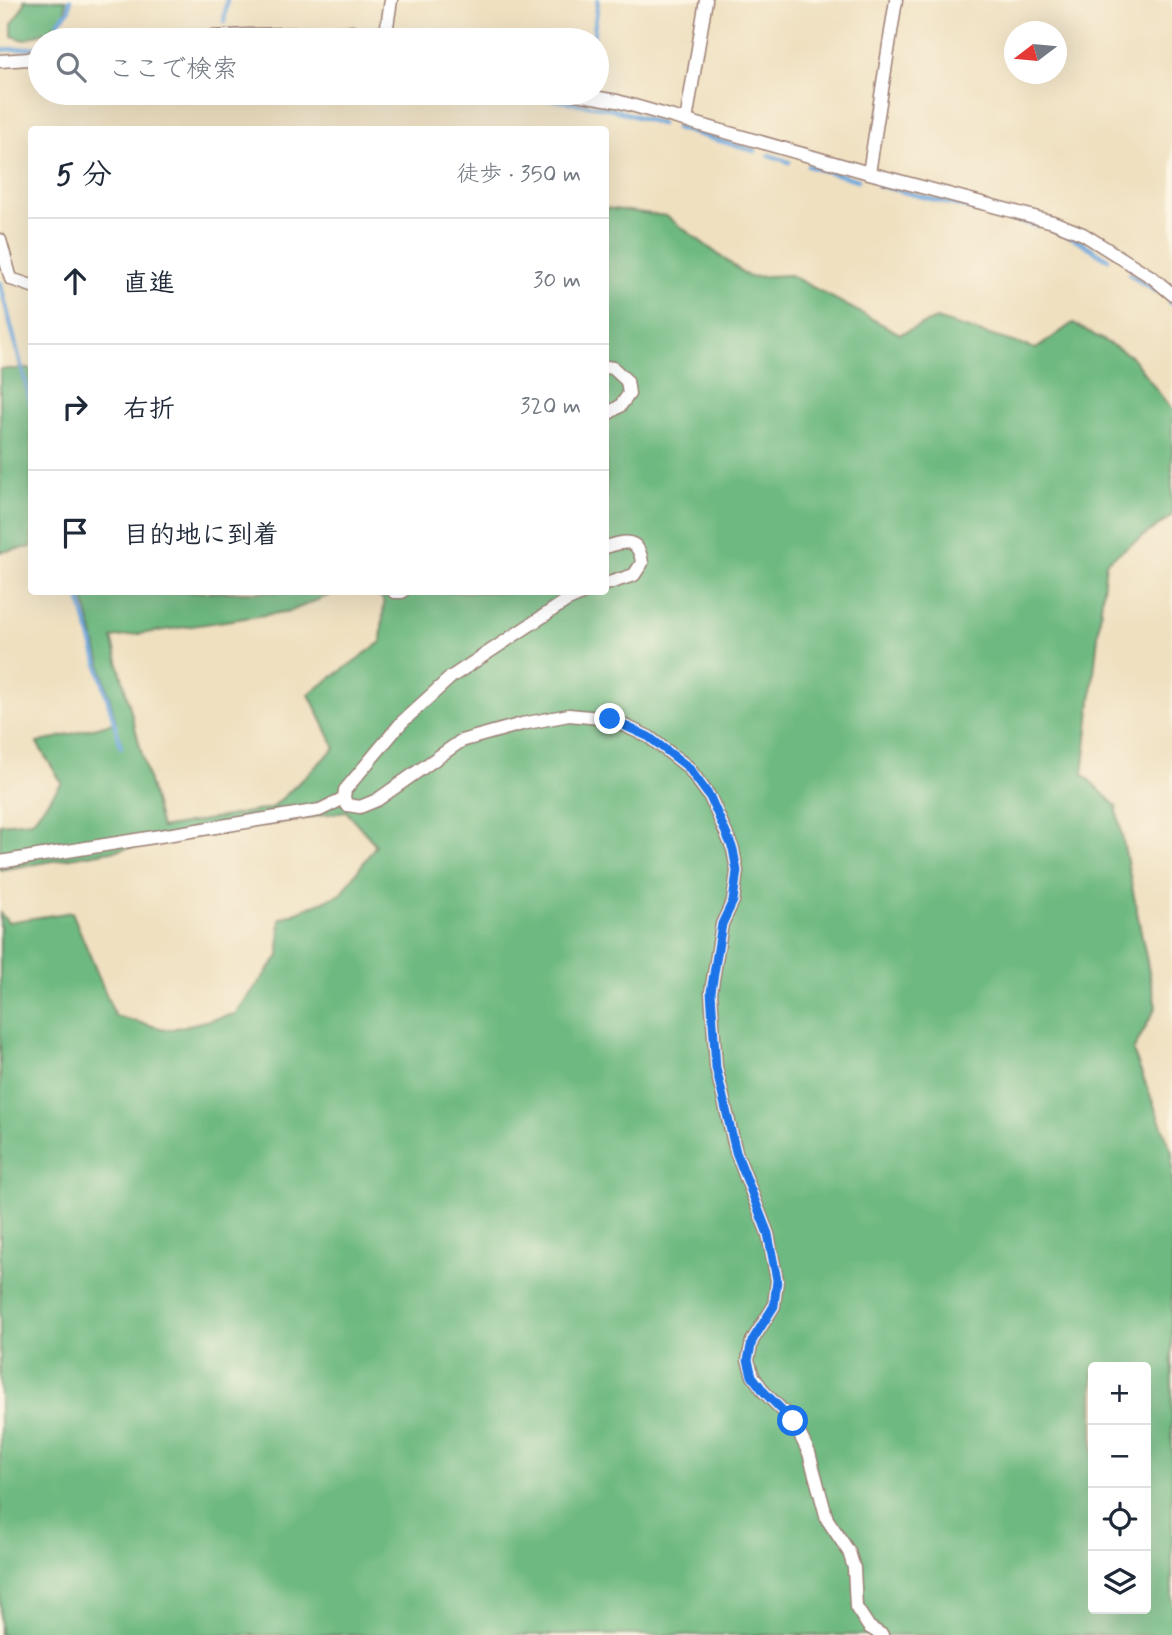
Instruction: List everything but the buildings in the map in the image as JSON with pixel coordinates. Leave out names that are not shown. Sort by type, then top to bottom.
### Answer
[{"type":"street","points":[[388,28],[391,0]]},
{"type":"street","points":[[686,121],[706,0]]},
{"type":"street","points":[[869,173],[897,0]]},
{"type":"street","points":[[0,61],[28,58]]},
{"type":"street","points":[[609,100],[1053,222],[1083,234],[1153,278],[1172,294]]},
{"type":"street","points":[[0,240],[11,279],[28,285]]},
{"type":"street","points":[[609,367],[627,381],[629,394],[620,406],[609,413]]},
{"type":"street","points":[[609,546],[625,541],[633,544],[641,554],[642,564],[634,575],[609,583]]},
{"type":"street","points":[[579,595],[566,601],[451,677],[402,722],[345,790],[344,798],[347,805],[360,807],[377,800],[461,741],[522,724],[569,715],[610,719],[649,737],[688,767],[710,797],[733,849],[737,871],[733,901],[722,924],[711,992],[716,1068],[736,1152],[768,1234],[777,1280],[774,1306],[752,1341],[748,1360],[752,1376],[793,1421],[809,1453],[827,1519],[849,1552],[854,1568],[856,1606],[869,1628],[882,1635]]},
{"type":"street","points":[[0,862],[320,810],[344,798]]},
{"type":"green space","points":[[24,0],[66,0],[65,16],[51,28],[28,28],[28,38],[24,40],[12,36],[12,24],[25,3]]},
{"type":"green space","points":[[609,208],[666,216],[749,277],[790,275],[900,334],[936,319],[1036,349],[1073,323],[1131,356],[1172,410],[1172,516],[1106,562],[1083,774],[1116,806],[1156,1007],[1133,1051],[1172,1152],[1172,1635],[0,1635],[0,913],[8,922],[72,912],[115,1016],[168,1030],[235,1014],[279,956],[280,919],[341,894],[376,845],[346,811],[0,870],[0,824],[32,821],[62,783],[37,743],[116,722],[83,595],[330,595],[291,611],[112,638],[161,828],[272,808],[335,748],[309,694],[381,642],[384,602],[380,595],[609,595]]},
{"type":"green space","points":[[0,369],[28,369],[28,548],[0,552]]},
{"type":"waterway","points":[[59,28],[58,22],[69,10],[70,0]]},
{"type":"waterway","points":[[224,22],[227,0]]},
{"type":"waterway","points":[[594,28],[598,0]]},
{"type":"waterway","points":[[0,50],[28,48]]},
{"type":"waterway","points":[[586,105],[612,109],[661,124]]},
{"type":"waterway","points":[[676,128],[755,151]]},
{"type":"waterway","points":[[769,155],[789,162]]},
{"type":"waterway","points":[[808,166],[858,180]]},
{"type":"waterway","points":[[877,185],[1037,226]]},
{"type":"waterway","points":[[1052,230],[1079,241],[1108,259]]},
{"type":"waterway","points":[[1130,274],[1155,291]]},
{"type":"waterway","points":[[0,283],[28,392]]},
{"type":"waterway","points":[[79,595],[121,747]]},
{"type":"route","points":[[610,719],[649,737],[688,767],[710,797],[733,849],[737,871],[733,901],[722,924],[711,992],[716,1068],[736,1152],[768,1234],[777,1280],[774,1306],[752,1341],[748,1360],[752,1376],[793,1421]]}]
